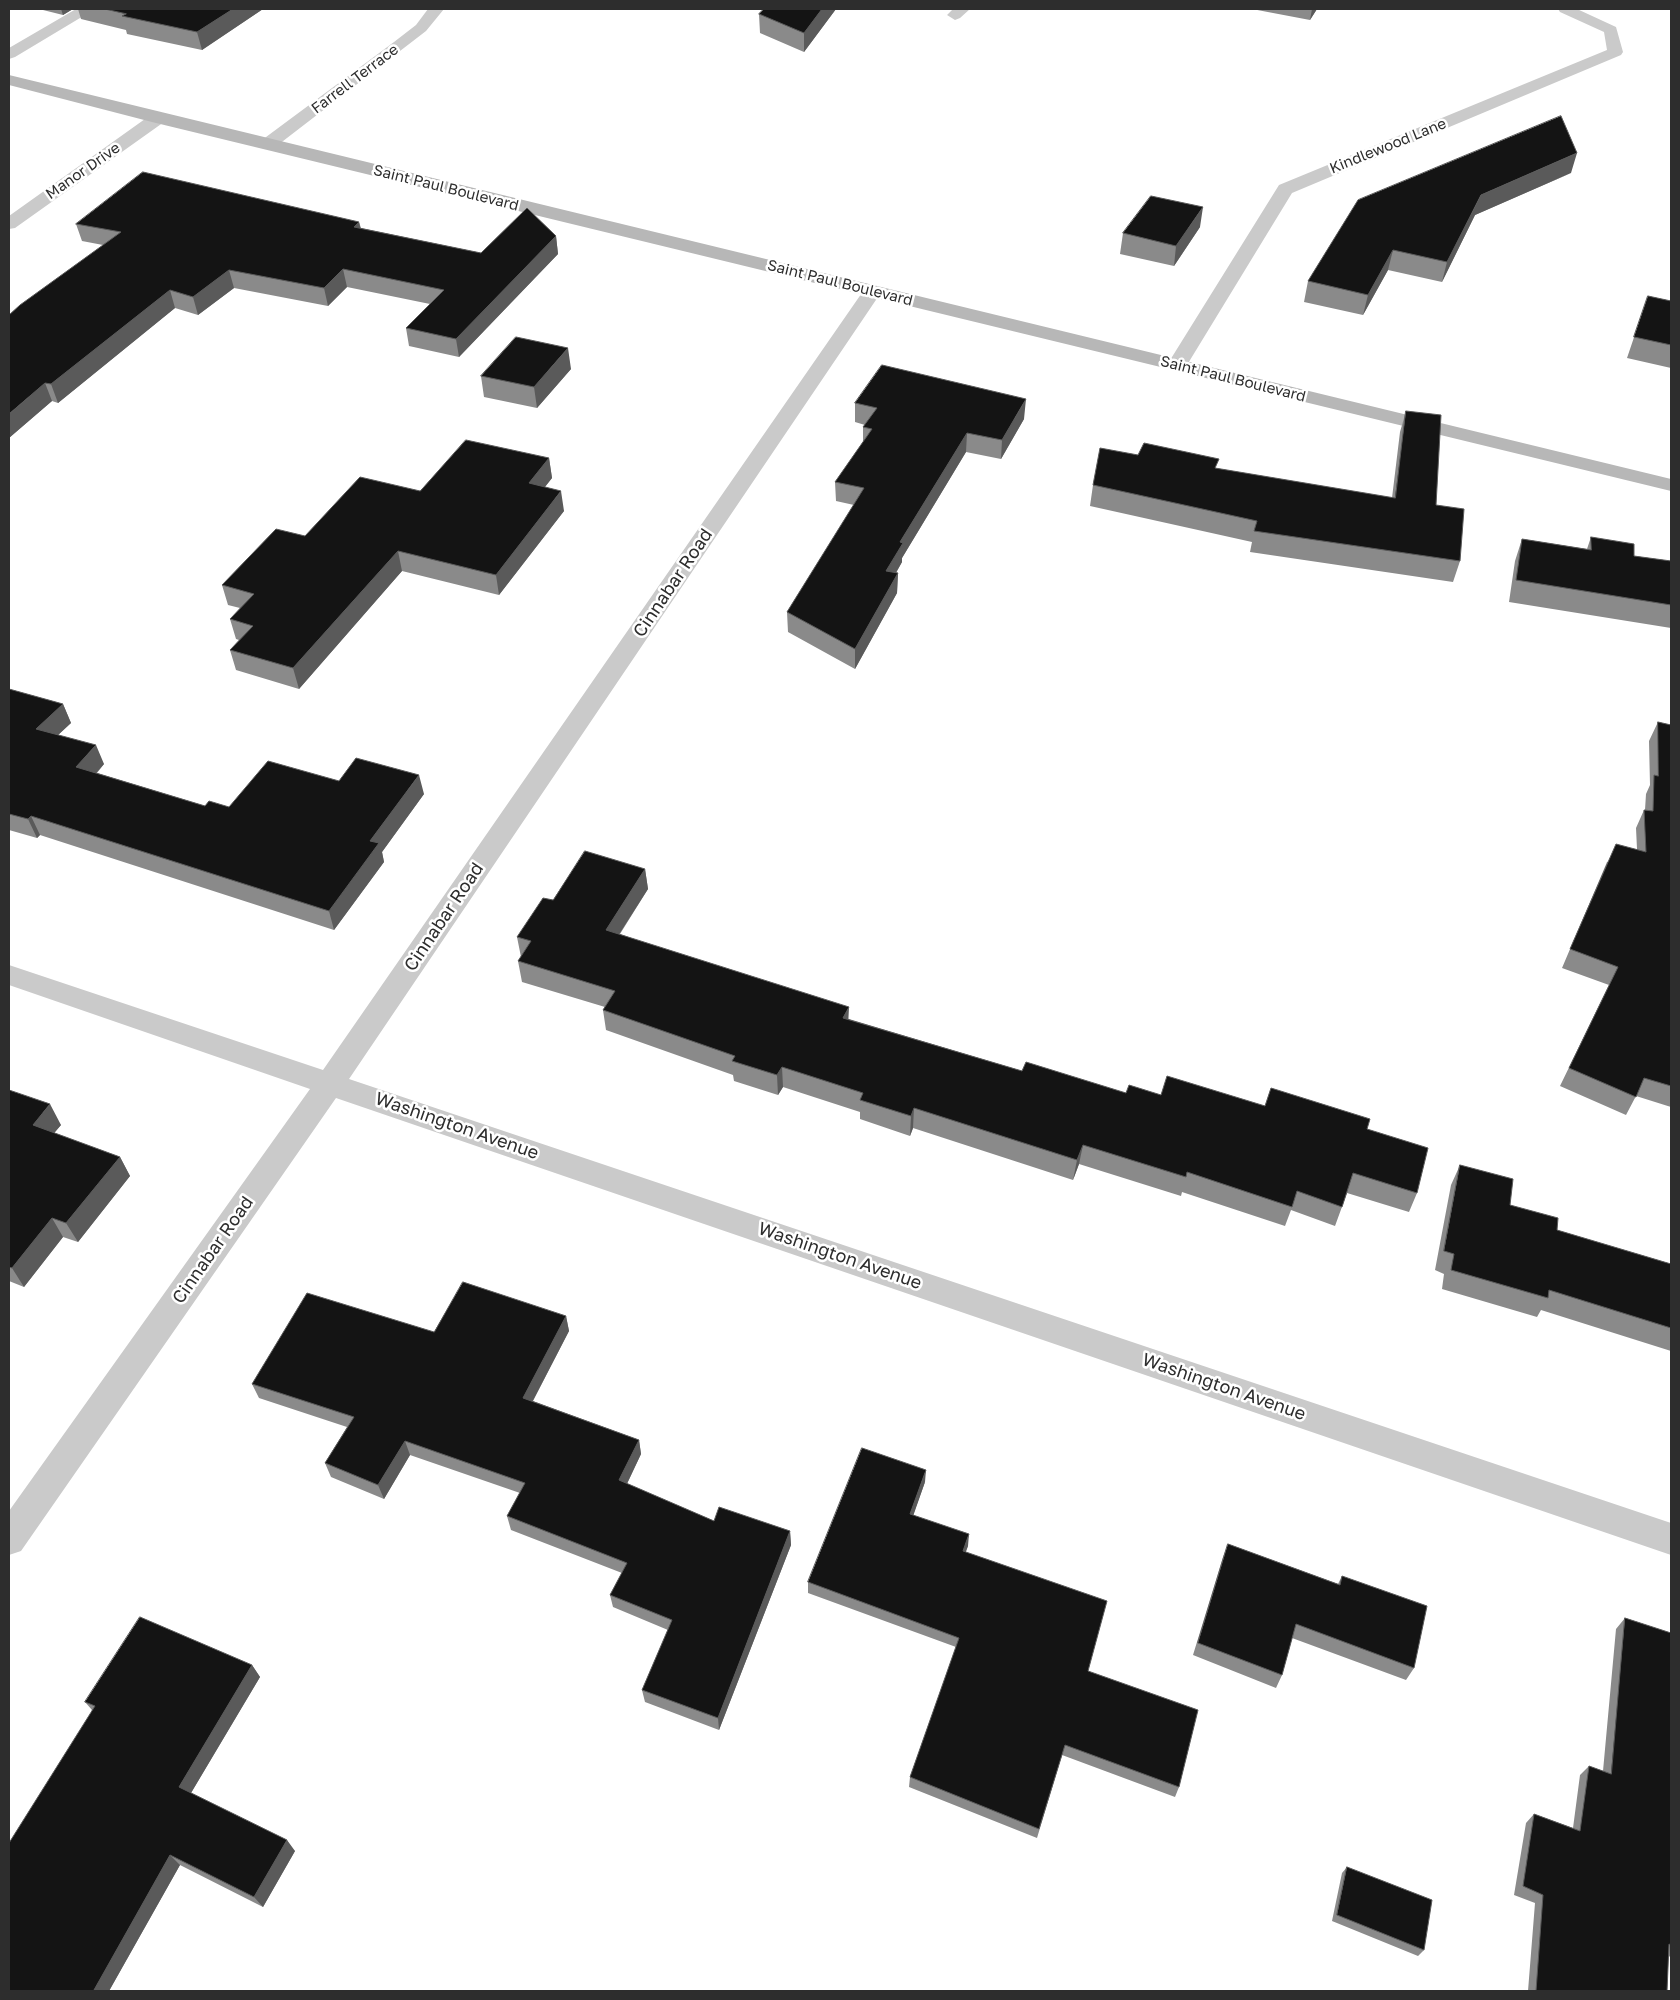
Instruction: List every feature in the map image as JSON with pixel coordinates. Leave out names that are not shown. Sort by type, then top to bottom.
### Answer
[{"type":"street","points":[[9,54],[87,9]]},
{"type":"street","name":"Farrell Terrace","points":[[268,144],[400,45],[421,28],[436,9]]},
{"type":"street","name":"Kindlewood Lane","points":[[1177,365],[1285,189],[1615,52],[1611,30],[1565,9]]},
{"type":"street","name":"Saint Paul Boulevard","points":[[9,80],[158,118],[1671,486]]},
{"type":"street","name":"Manor Drive","points":[[9,224],[158,118]]},
{"type":"street","name":"Cinnabar Road","points":[[9,1539],[330,1083],[873,291]]},
{"type":"street","name":"Washington Avenue","points":[[9,975],[1671,1539]]},
{"type":"building","points":[[105,9],[233,9],[197,32],[122,16],[126,14]]},
{"type":"building","points":[[764,9],[822,9],[804,33],[759,14]]},
{"type":"building","points":[[1561,116],[1577,153],[1481,195],[1447,262],[1393,250],[1368,295],[1308,281],[1358,200]]},
{"type":"building","points":[[143,172],[359,222],[354,227],[481,253],[527,208],[556,236],[456,339],[406,328],[444,290],[343,269],[324,288],[229,270],[193,297],[170,290],[51,384],[45,383],[9,414],[9,315],[121,232],[76,224]]},
{"type":"building","points":[[1151,196],[1203,207],[1176,246],[1123,233]]},
{"type":"building","points":[[1648,296],[1671,301],[1671,345],[1634,337]]},
{"type":"building","points":[[516,337],[568,348],[534,387],[481,376]]},
{"type":"building","points":[[882,365],[1026,399],[1002,440],[967,433],[900,542],[903,543],[886,571],[898,573],[855,649],[787,612],[864,488],[835,482],[872,429],[863,427],[877,408],[855,403]]},
{"type":"building","points":[[1406,411],[1441,415],[1436,505],[1464,509],[1460,561],[1254,531],[1257,521],[1093,485],[1100,448],[1138,455],[1144,443],[1219,459],[1215,468],[1395,498]]},
{"type":"building","points":[[466,440],[549,458],[529,483],[561,491],[496,575],[398,551],[293,668],[230,650],[253,626],[230,619],[254,594],[222,585],[276,529],[305,536],[360,477],[420,491]]},
{"type":"building","points":[[1591,537],[1634,544],[1634,556],[1671,561],[1671,605],[1516,580],[1522,539],[1591,550]]},
{"type":"building","points":[[9,689],[63,704],[36,729],[96,745],[76,767],[205,806],[209,801],[229,807],[268,761],[339,781],[356,758],[419,775],[370,841],[379,843],[329,911],[31,816],[28,819],[9,814]]},
{"type":"building","points":[[1658,722],[1671,725],[1671,1086],[1644,1078],[1636,1097],[1569,1068],[1618,967],[1570,949],[1616,844],[1646,852],[1644,810],[1653,811],[1654,775],[1658,776]]},
{"type":"building","points":[[585,851],[645,869],[606,930],[849,1007],[843,1018],[1022,1071],[1026,1062],[1126,1093],[1129,1085],[1161,1095],[1167,1076],[1265,1106],[1271,1088],[1370,1119],[1367,1129],[1428,1148],[1417,1193],[1353,1173],[1342,1207],[1297,1191],[1292,1207],[1187,1172],[1186,1177],[1083,1145],[1077,1160],[914,1108],[911,1116],[860,1100],[863,1093],[782,1067],[777,1075],[732,1061],[735,1056],[603,1010],[615,991],[518,961],[531,941],[517,937],[543,898],[553,900]]},
{"type":"building","points":[[9,1090],[50,1104],[33,1125],[120,1157],[66,1223],[52,1218],[12,1268],[9,1267]]},
{"type":"building","points":[[1460,1165],[1513,1179],[1510,1205],[1558,1218],[1557,1230],[1671,1264],[1671,1328],[1549,1290],[1548,1298],[1451,1270],[1454,1254],[1444,1251]]},
{"type":"building","points":[[463,1282],[566,1316],[523,1398],[639,1440],[619,1480],[714,1521],[719,1507],[790,1531],[718,1718],[642,1690],[672,1620],[610,1595],[627,1563],[507,1516],[525,1483],[405,1441],[378,1485],[325,1463],[354,1417],[252,1384],[307,1293],[434,1332]]},
{"type":"building","points":[[862,1448],[926,1470],[910,1514],[969,1534],[963,1551],[1107,1601],[1088,1671],[1198,1710],[1179,1787],[1065,1745],[1039,1829],[910,1777],[959,1638],[808,1582]]},
{"type":"building","points":[[1228,1544],[1340,1585],[1342,1576],[1427,1606],[1414,1668],[1296,1624],[1282,1675],[1198,1643]]},
{"type":"building","points":[[140,1617],[252,1665],[179,1787],[287,1840],[254,1897],[170,1855],[94,1990],[97,1991],[9,1991],[9,1843],[95,1706],[85,1702]]},
{"type":"building","points":[[1625,1618],[1671,1633],[1671,1945],[1669,1944],[1667,1991],[1536,1991],[1543,1895],[1523,1886],[1534,1814],[1580,1831],[1589,1766],[1611,1774]]},
{"type":"building","points":[[1347,1867],[1432,1900],[1424,1950],[1337,1915]]}]
